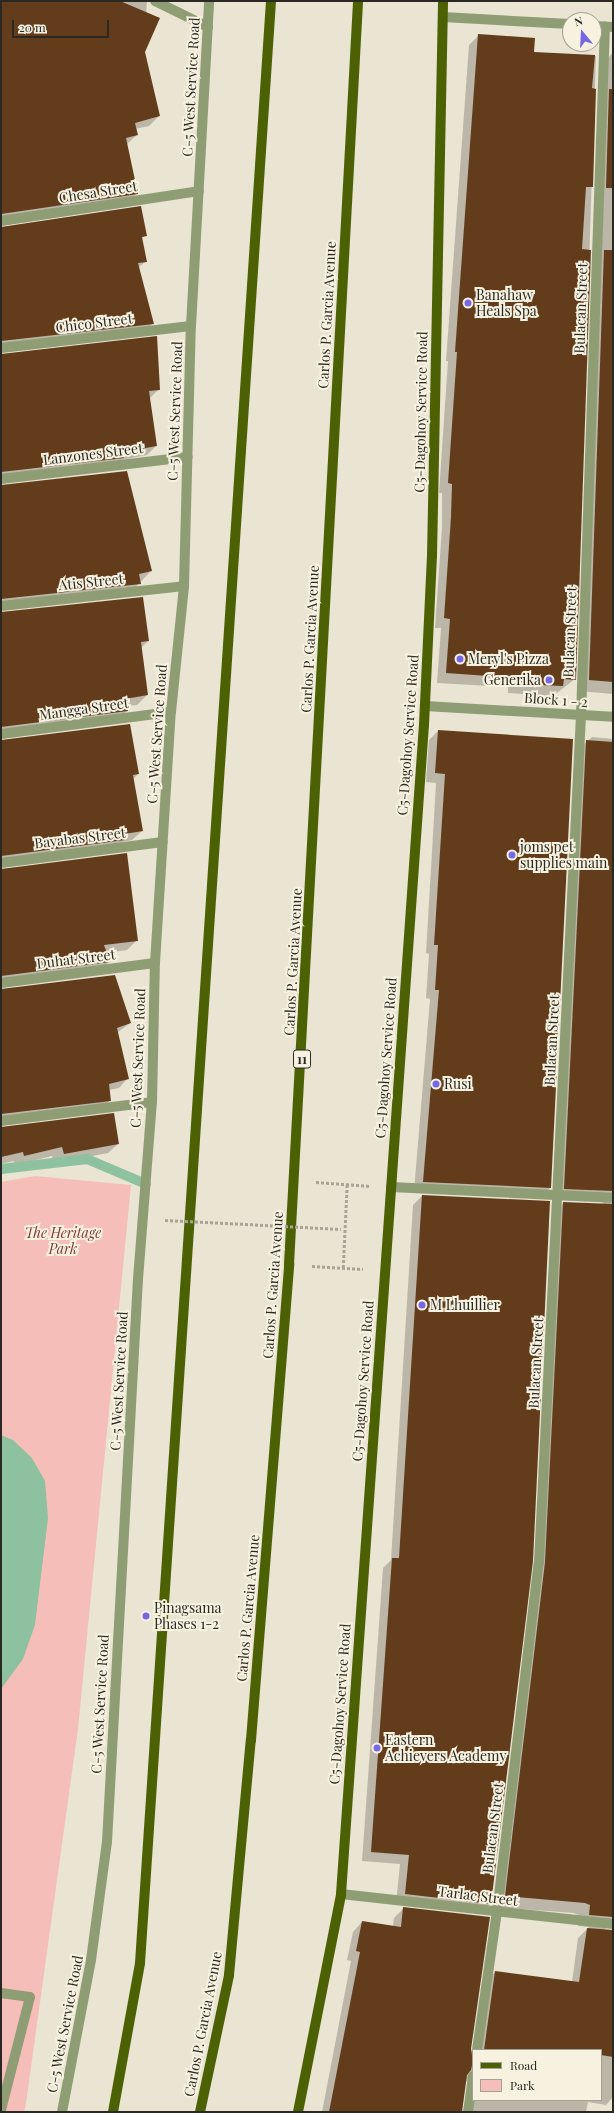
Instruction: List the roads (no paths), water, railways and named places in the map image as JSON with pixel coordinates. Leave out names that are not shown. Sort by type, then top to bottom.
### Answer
[{"type":"main road","points":[[113,2112],[140,1963],[271,1]]},
{"type":"main road","name":"Carlos P. Garcia Avenue","points":[[200,2112],[229,1975],[251,1740],[289,1264],[295,1180],[358,1]]},
{"type":"main road","name":"C5-Dagohoy Service Road","points":[[298,2112],[341,1894],[425,706],[432,556],[443,1]]},
{"type":"street","points":[[155,1],[208,27]]},
{"type":"street","name":"C-5 West Service Road","points":[[62,2112],[91,1960],[107,1842],[138,1279],[152,1102],[155,963],[171,712],[184,586],[191,326],[210,1]]},
{"type":"street","points":[[443,17],[562,24]]},
{"type":"street","name":"Bulacan Street","points":[[477,2049],[496,1912],[539,1562],[559,1195],[581,716],[609,27]]},
{"type":"street","name":"Chesa Street","points":[[1,221],[200,191]]},
{"type":"street","name":"Chico Street","points":[[1,348],[191,326]]},
{"type":"street","name":"Lanzones Street","points":[[1,479],[188,457]]},
{"type":"street","name":"Atis Street","points":[[1,606],[184,586]]},
{"type":"street","name":"Block 1 - 2","points":[[425,706],[613,718]]},
{"type":"street","name":"Mangga Street","points":[[1,734],[171,712]]},
{"type":"street","name":"Bayabas Street","points":[[1,863],[163,842]]},
{"type":"street","name":"Duhat Street","points":[[1,983],[155,963]]},
{"type":"street","points":[[1,1121],[152,1102]]},
{"type":"street","points":[[391,1187],[613,1198]]},
{"type":"street","name":"Tarlac Street","points":[[341,1894],[613,1924]]},
{"type":"street","points":[[1,1993],[30,1997],[1,2110]]},
{"type":"street","points":[[468,2112],[472,2083]]},
{"type":"waterway","points":[[1,1169],[87,1159],[146,1184]]},
{"type":"place","name":"Banahaw Heals Spa","points":[[468,303]]},
{"type":"place","name":"Meryl's Pizza","points":[[460,659]]},
{"type":"place","name":"Generika","points":[[549,680]]},
{"type":"place","name":"joms pet supplies main","points":[[512,855]]},
{"type":"place","name":"Rusi","points":[[436,1084]]},
{"type":"place","name":"M Lhuillier","points":[[422,1305]]},
{"type":"place","name":"Pinagsama Phases 1-2","points":[[146,1616]]},
{"type":"place","name":"Eastern Achievers Academy","points":[[377,1748]]},
{"type":"park label","name":"The Heritage Park","points":[[63,1242]]}]
